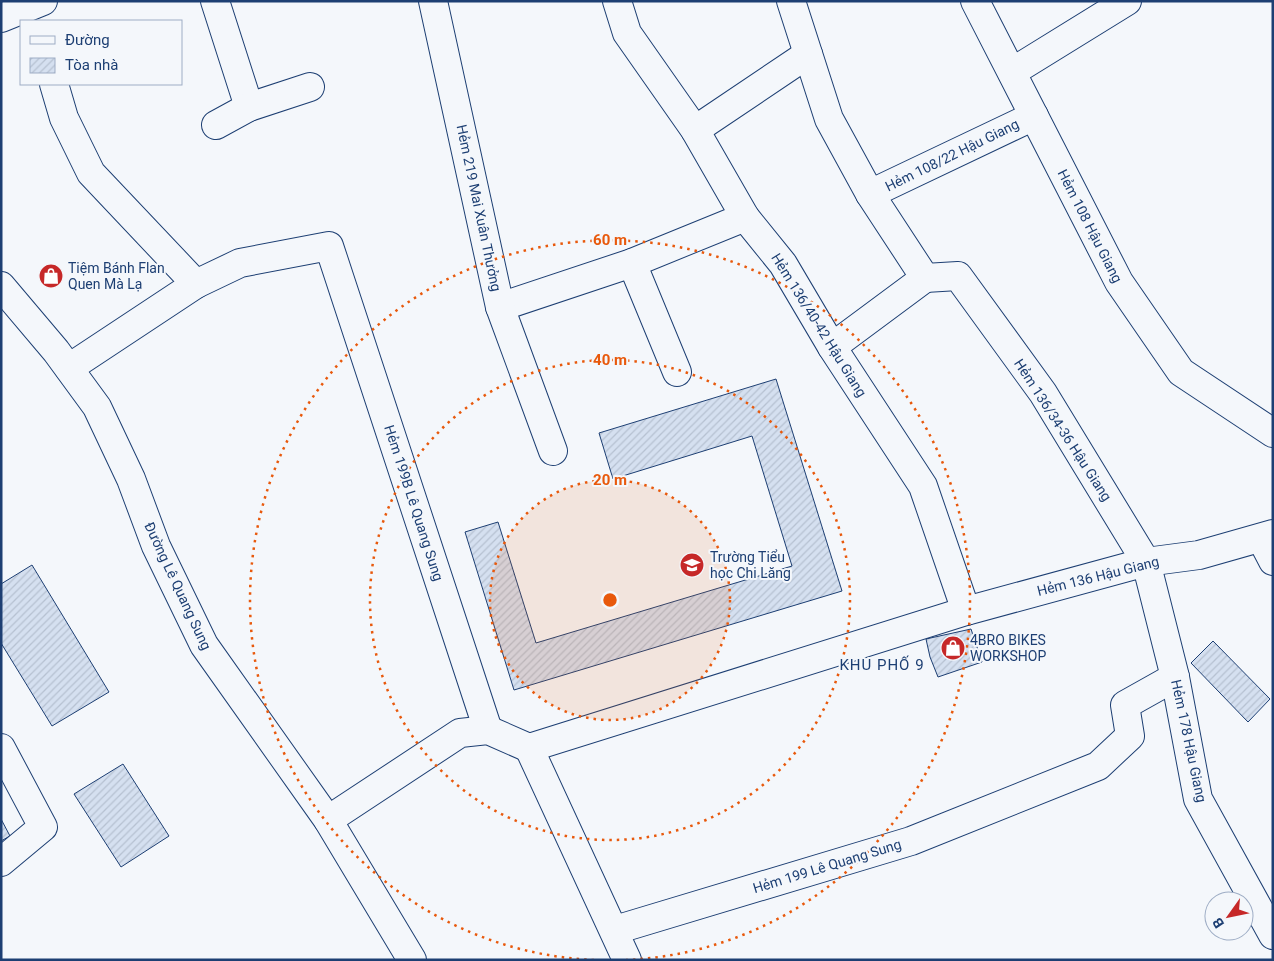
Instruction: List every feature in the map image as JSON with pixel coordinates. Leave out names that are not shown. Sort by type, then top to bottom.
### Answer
[{"type":"street","points":[[15,13],[43,1]]},
{"type":"street","points":[[215,1],[249,107]]},
{"type":"street","name":"Hẻm 219 Mai Xuân Thưởng","points":[[433,1],[500,307],[632,263],[745,217]]},
{"type":"street","name":"Hẻm 136/40-42 Hậu Giang","points":[[617,1],[627,33],[695,130],[745,217],[783,264],[832,347],[923,486],[966,611]]},
{"type":"street","points":[[791,1],[829,119],[870,194],[925,278],[832,347]]},
{"type":"street","name":"Hẻm 108 Hậu Giang","points":[[975,1],[1119,282],[1181,372],[1273,433]]},
{"type":"street","points":[[1012,72],[1127,1]]},
{"type":"street","points":[[695,130],[808,54]]},
{"type":"street","points":[[54,85],[64,118],[91,172],[196,284],[69,368]]},
{"type":"street","points":[[216,125],[249,107],[310,87]]},
{"type":"street","name":"Hẻm 108/22 Hậu Giang","points":[[870,194],[1034,116]]},
{"type":"street","name":"Hẻm 199B Lê Quang Sung","points":[[196,284],[240,263],[329,246],[488,730]]},
{"type":"street","points":[[632,263],[677,372]]},
{"type":"street","name":"Hẻm 136/34-36 Hậu Giang","points":[[925,278],[958,276],[1043,393],[1146,562]]},
{"type":"street","name":"Đường Lê Quang Sung","points":[[1,286],[69,368],[97,407],[131,479],[156,546],[204,646],[328,820],[412,960]]},
{"type":"street","points":[[500,307],[553,452]]},
{"type":"street","name":"Hẻm 136 Hậu Giang","points":[[966,611],[1146,562],[1269,545]]},
{"type":"street","name":"Hẻm 178 Hậu Giang","points":[[1146,562],[1175,677],[1198,799],[1273,935]]},
{"type":"street","points":[[328,820],[460,733],[488,730],[529,748],[966,611]]},
{"type":"street","name":"Hẻm 199 Lê Quang Sung","points":[[614,930],[911,841],[1098,766],[1130,736],[1125,705],[1175,677]]},
{"type":"street","points":[[1,748],[44,827],[1,862]]},
{"type":"street","points":[[529,748],[627,960]]},
{"type":"building","points":[[776,379],[842,591],[514,690],[465,532],[498,522],[536,643],[792,566],[752,436],[613,479],[599,433]]},
{"type":"building","points":[[32,565],[109,692],[52,726],[1,643],[1,584]]},
{"type":"building","name":"4BRO BIKES WORKSHOP","points":[[971,629],[982,662],[938,677],[930,657],[926,639]]},
{"type":"building","points":[[1213,641],[1270,699],[1248,722],[1191,663]]},
{"type":"building","points":[[123,764],[169,836],[121,867],[74,794]]},
{"type":"building","points":[[1,819],[10,836],[1,841]]},
{"type":"place","name":"Tiệm Bánh Flan Quen Mà Lạ","points":[[51,276]]},
{"type":"place","name":"Trường Tiểu học Chi Lăng","points":[[692,565]]},
{"type":"place","name":"4BRO BIKES WORKSHOP","points":[[953,648]]},
{"type":"district","name":"KHU PHỐ 9","points":[[882,665]]}]
